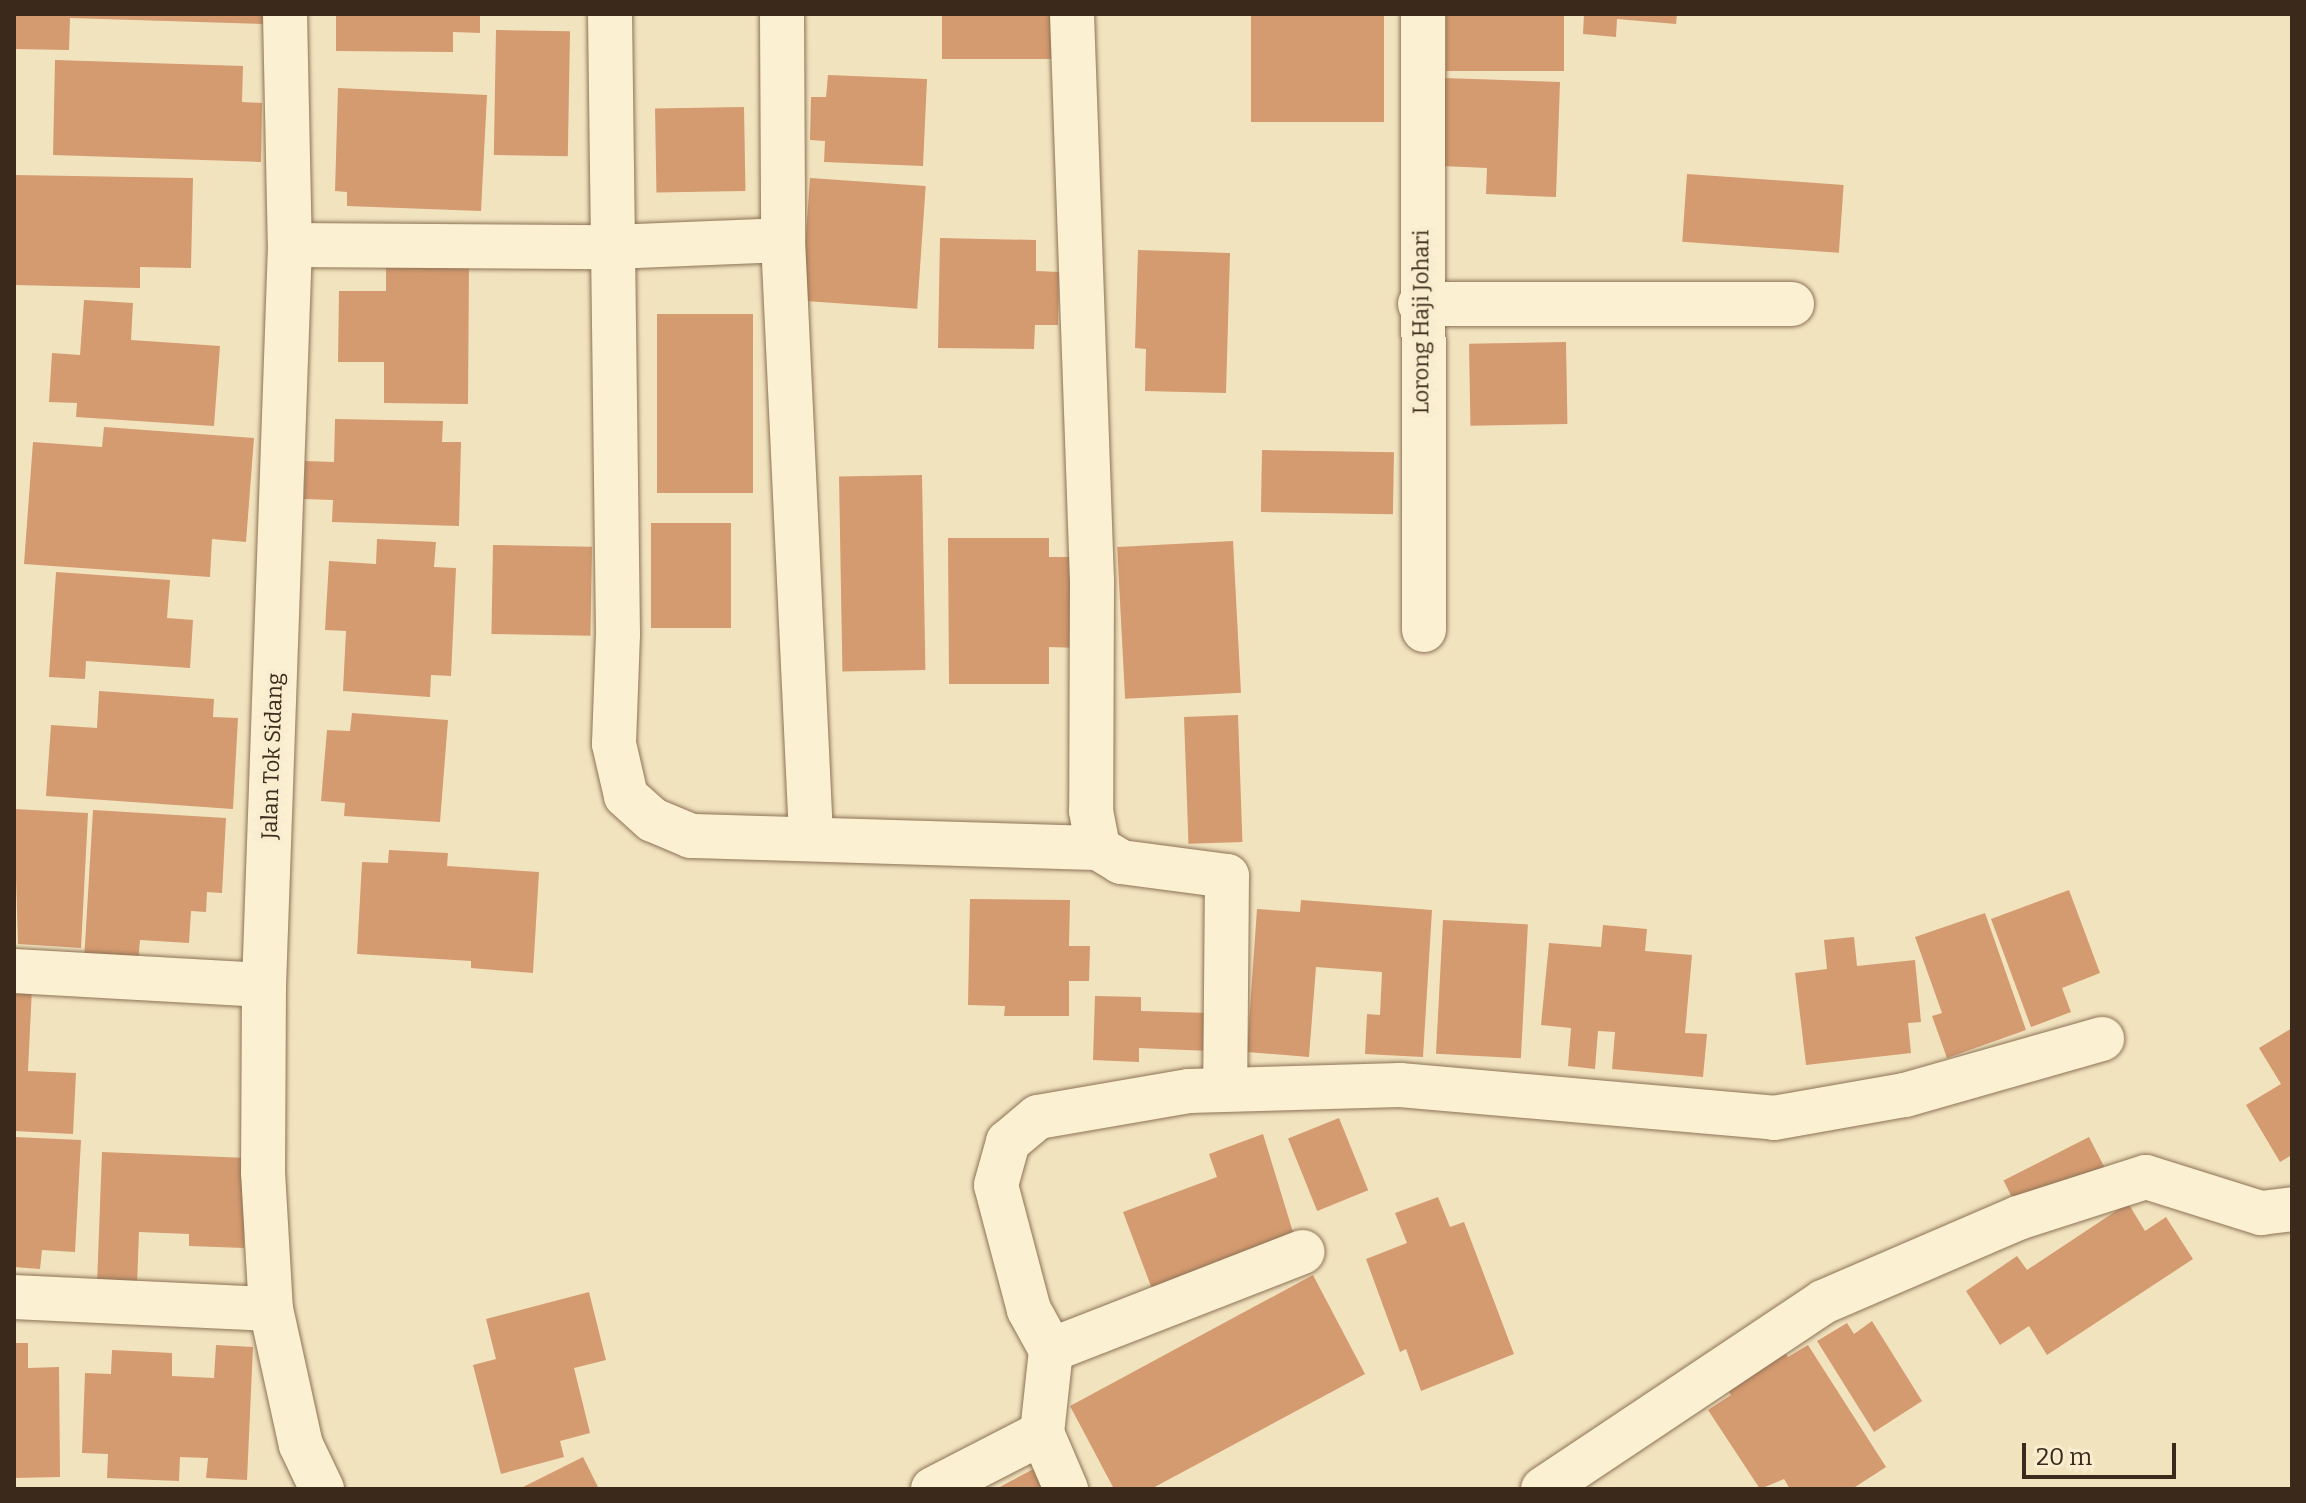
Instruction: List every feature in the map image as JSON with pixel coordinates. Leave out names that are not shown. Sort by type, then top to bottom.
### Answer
[{"type":"street","name":"Jalan Tok Sidang","points":[[285,14],[290,245],[264,985],[263,1172],[271,1309],[301,1445],[322,1489]]},
{"type":"street","points":[[610,14],[618,634],[614,744],[626,796],[653,820],[691,836],[811,837],[1098,848],[1121,862],[1227,876],[1225,1089]]},
{"type":"street","points":[[782,14],[783,240],[811,837]]},
{"type":"street","points":[[1072,14],[1092,580],[1091,811],[1098,848]]},
{"type":"street","name":"Lorong Haji Johari","points":[[1423,14],[1420,304],[1424,630]]},
{"type":"street","points":[[290,245],[612,247],[783,240]]},
{"type":"street","points":[[1420,304],[1792,304]]},
{"type":"street","points":[[14,971],[264,985]]},
{"type":"street","points":[[1066,1489],[1042,1433],[1051,1350],[1029,1310],[996,1185],[1008,1142],[1038,1117],[1110,1101],[1225,1089],[1400,1085],[1774,1118],[1905,1095],[2102,1039]]},
{"type":"street","points":[[1543,1489],[1823,1302],[2004,1223],[2146,1177],[2261,1213],[2292,1209]]},
{"type":"street","points":[[1051,1350],[1303,1252]]},
{"type":"street","points":[[14,1297],[271,1309]]},
{"type":"street","points":[[933,1489],[1042,1433]]},
{"type":"building","points":[[14,14],[266,14],[265,24],[70,18],[69,50],[14,49]]},
{"type":"building","points":[[336,14],[480,14],[480,33],[453,32],[453,52],[336,51]]},
{"type":"building","points":[[942,14],[1056,14],[1056,59],[942,59]]},
{"type":"building","points":[[1251,14],[1384,14],[1384,122],[1251,122]]},
{"type":"building","points":[[1446,14],[1564,14],[1564,71],[1446,71]]},
{"type":"building","points":[[1584,14],[1677,14],[1676,24],[1617,19],[1616,37],[1583,34]]},
{"type":"building","points":[[496,30],[570,31],[568,156],[494,155]]},
{"type":"building","points":[[55,60],[243,66],[242,102],[262,103],[261,162],[53,155]]},
{"type":"building","points":[[828,75],[927,79],[923,166],[824,162],[825,141],[810,140],[811,97],[826,97]]},
{"type":"building","points":[[1444,78],[1560,82],[1556,197],[1486,194],[1487,168],[1441,166]]},
{"type":"building","points":[[338,88],[487,95],[481,211],[347,206],[347,192],[335,191]]},
{"type":"building","points":[[744,107],[745,191],[656,193],[655,109]]},
{"type":"building","points":[[1687,174],[1844,185],[1839,253],[1682,242]]},
{"type":"building","points":[[14,175],[193,178],[191,268],[140,267],[140,288],[14,285]]},
{"type":"building","points":[[810,178],[926,186],[917,309],[801,301]]},
{"type":"building","points":[[940,238],[1036,240],[1036,271],[1059,272],[1058,325],[1035,325],[1034,349],[938,348]]},
{"type":"building","points":[[1138,250],[1230,253],[1226,393],[1145,391],[1146,349],[1135,348]]},
{"type":"building","points":[[386,263],[469,265],[468,404],[384,403],[384,362],[338,362],[339,291],[386,291]]},
{"type":"building","points":[[84,300],[133,303],[131,340],[220,346],[214,426],[76,417],[77,403],[49,402],[52,353],[80,355]]},
{"type":"building","points":[[657,314],[753,314],[753,493],[657,493]]},
{"type":"building","points":[[1566,342],[1567,424],[1470,426],[1469,344]]},
{"type":"building","points":[[335,419],[443,421],[442,442],[461,442],[459,526],[332,522],[333,500],[304,499],[305,461],[334,462]]},
{"type":"building","points":[[104,427],[254,438],[246,542],[212,539],[210,577],[24,564],[33,442],[102,447]]},
{"type":"building","points":[[1262,450],[1394,452],[1393,514],[1261,512]]},
{"type":"building","points":[[922,475],[925,670],[842,671],[839,476]]},
{"type":"building","points":[[651,523],[731,523],[731,628],[651,628]]},
{"type":"building","points":[[948,538],[1049,538],[1049,557],[1079,557],[1079,648],[1049,647],[1049,684],[949,684]]},
{"type":"building","points":[[377,539],[436,542],[434,567],[456,568],[451,676],[431,675],[430,697],[343,691],[346,631],[325,630],[329,561],[376,564]]},
{"type":"building","points":[[1233,541],[1241,693],[1125,699],[1117,547]]},
{"type":"building","points":[[493,545],[592,547],[590,636],[491,634]]},
{"type":"building","points":[[56,572],[170,580],[167,618],[193,620],[190,668],[86,661],[85,679],[49,677]]},
{"type":"building","points":[[99,691],[214,699],[213,717],[238,718],[233,809],[46,796],[51,725],[97,728]]},
{"type":"building","points":[[352,713],[448,720],[440,822],[344,816],[345,803],[321,801],[327,730],[350,731]]},
{"type":"building","points":[[1238,715],[1242,842],[1188,844],[1184,717]]},
{"type":"building","points":[[14,809],[88,813],[81,948],[18,944]]},
{"type":"building","points":[[93,810],[226,818],[222,893],[207,892],[206,912],[191,911],[189,943],[140,940],[138,964],[84,961]]},
{"type":"building","points":[[389,850],[448,853],[447,866],[539,872],[533,973],[471,968],[471,961],[357,954],[362,862],[388,863]]},
{"type":"building","points":[[2069,890],[2100,973],[2062,988],[2071,1012],[2031,1027],[1991,919]]},
{"type":"building","points":[[970,899],[1070,900],[1069,946],[1090,946],[1089,981],[1069,981],[1069,1016],[1004,1016],[1005,1006],[968,1005]]},
{"type":"building","points":[[1301,900],[1432,910],[1423,1057],[1365,1054],[1367,1014],[1380,1015],[1382,972],[1316,967],[1309,1057],[1247,1052],[1257,909],[1300,912]]},
{"type":"building","points":[[1985,913],[2026,1030],[1947,1058],[1932,1016],[1942,1013],[1915,937]]},
{"type":"building","points":[[1443,920],[1528,924],[1521,1058],[1436,1054]]},
{"type":"building","points":[[1603,925],[1647,929],[1645,951],[1692,955],[1685,1033],[1707,1034],[1703,1077],[1612,1069],[1615,1032],[1598,1031],[1595,1069],[1568,1066],[1571,1028],[1541,1025],[1549,943],[1601,947]]},
{"type":"building","points":[[1854,937],[1857,966],[1915,960],[1921,1022],[1908,1023],[1911,1053],[1806,1065],[1795,973],[1827,969],[1824,940]]},
{"type":"building","points":[[14,987],[32,988],[28,1071],[76,1073],[73,1134],[14,1131]]},
{"type":"building","points":[[1095,996],[1141,997],[1141,1011],[1210,1013],[1209,1051],[1139,1048],[1139,1062],[1093,1060]]},
{"type":"building","points":[[2292,1028],[2292,1155],[2280,1162],[2246,1105],[2281,1084],[2259,1048]]},
{"type":"building","points":[[1339,1118],[1368,1190],[1317,1211],[1288,1139]]},
{"type":"building","points":[[1263,1134],[1296,1242],[1152,1289],[1123,1212],[1217,1177],[1209,1154]]},
{"type":"building","points":[[14,1137],[81,1140],[75,1252],[42,1250],[40,1269],[14,1267]]},
{"type":"building","points":[[2089,1137],[2104,1167],[2019,1211],[2003,1181]]},
{"type":"building","points":[[102,1152],[247,1158],[244,1248],[189,1246],[189,1234],[139,1232],[137,1286],[97,1284]]},
{"type":"building","points":[[1438,1197],[1450,1227],[1464,1222],[1514,1354],[1421,1391],[1406,1349],[1400,1352],[1366,1259],[1407,1243],[1395,1213]]},
{"type":"building","points":[[2128,1203],[2145,1231],[2166,1217],[2193,1259],[2047,1355],[2029,1326],[2000,1345],[1966,1291],[2017,1256],[2027,1270]]},
{"type":"building","points":[[1313,1275],[1365,1374],[1151,1489],[1114,1489],[1070,1406]]},
{"type":"building","points":[[589,1292],[606,1360],[574,1368],[590,1433],[560,1441],[564,1457],[501,1474],[473,1365],[496,1359],[486,1319]]},
{"type":"building","points":[[1872,1321],[1922,1401],[1874,1432],[1817,1341],[1847,1323],[1854,1334]]},
{"type":"building","points":[[1778,1342],[1788,1357],[1808,1345],[1886,1467],[1852,1489],[1790,1489],[1784,1479],[1760,1489],[1708,1410],[1731,1395],[1721,1379]]},
{"type":"building","points":[[14,1343],[28,1343],[28,1368],[59,1367],[60,1477],[14,1478]]},
{"type":"building","points":[[216,1345],[253,1347],[247,1480],[206,1478],[208,1458],[180,1457],[179,1481],[107,1478],[108,1454],[82,1453],[85,1373],[111,1374],[112,1350],[172,1353],[172,1376],[214,1378]]},
{"type":"building","points":[[583,1457],[599,1489],[519,1489]]},
{"type":"building","points":[[1043,1464],[1056,1489],[996,1489]]}]
